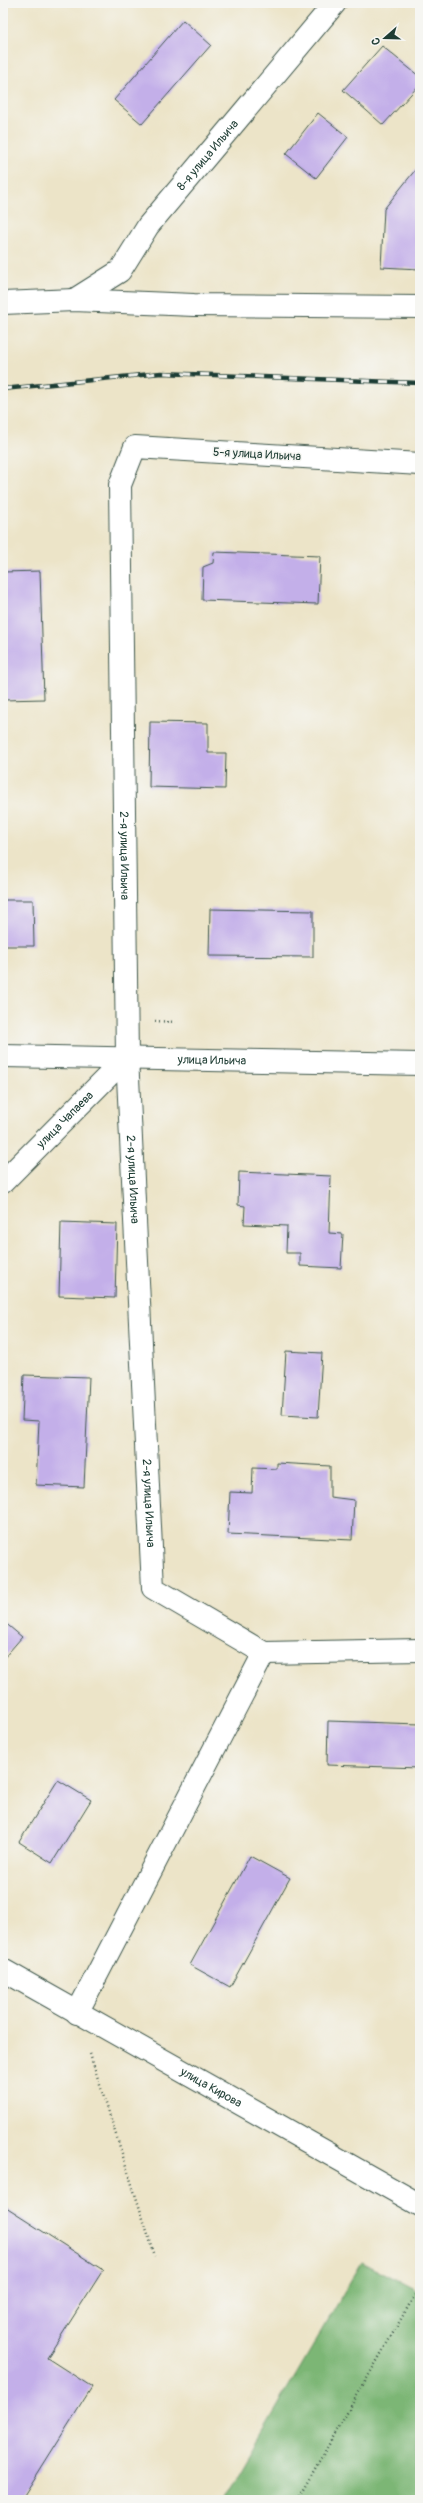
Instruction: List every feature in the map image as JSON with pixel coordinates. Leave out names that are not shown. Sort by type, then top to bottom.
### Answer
[{"type":"street","name":"8-я улица Ильича","points":[[74,300],[120,271],[148,226],[335,3]]},
{"type":"street","points":[[3,303],[74,300],[194,305],[420,307]]},
{"type":"street","name":"5-я улица Ильича","points":[[120,485],[135,447],[420,464]]},
{"type":"street","name":"2-я улица Ильича","points":[[120,485],[127,1057],[153,1588],[264,1653]]},
{"type":"street","name":"улица Ильича","points":[[3,1056],[127,1057],[420,1064]]},
{"type":"street","name":"улица Чапаева","points":[[3,1182],[127,1057]]},
{"type":"street","points":[[77,2013],[264,1653],[420,1650]]},
{"type":"street","name":"улица Кирова","points":[[3,1970],[420,2205]]},
{"type":"path","points":[[77,2013],[155,2256]]},
{"type":"path","points":[[297,2500],[420,2286]]},
{"type":"green space","points":[[362,2262],[420,2292],[420,2500],[223,2500]]},
{"type":"building","points":[[183,20],[211,45],[142,124],[114,100]]},
{"type":"building","points":[[382,46],[420,77],[420,84],[383,125],[343,90]]},
{"type":"building","points":[[318,113],[348,137],[316,178],[286,154]]},
{"type":"building","points":[[420,164],[419,269],[381,267],[384,209]]},
{"type":"building","points":[[214,552],[320,556],[318,604],[202,600],[203,567],[213,563]]},
{"type":"building","points":[[417,562],[420,562],[420,611],[418,611]]},
{"type":"building","points":[[40,571],[44,699],[3,700],[3,572]]},
{"type":"building","points":[[150,722],[208,723],[208,753],[226,753],[225,789],[149,787]]},
{"type":"building","points":[[3,900],[33,900],[34,946],[3,946]]},
{"type":"building","points":[[210,909],[313,911],[313,957],[209,956]]},
{"type":"building","points":[[239,1172],[331,1176],[329,1233],[343,1234],[341,1268],[300,1266],[300,1253],[286,1253],[287,1226],[244,1224],[245,1206],[238,1205]]},
{"type":"building","points":[[61,1222],[117,1224],[115,1298],[59,1296]]},
{"type":"building","points":[[286,1351],[322,1353],[318,1417],[282,1415]]},
{"type":"building","points":[[24,1375],[89,1377],[84,1487],[36,1485],[39,1421],[22,1420]]},
{"type":"building","points":[[277,1463],[330,1466],[330,1497],[354,1500],[352,1540],[228,1534],[230,1492],[252,1493],[253,1468],[277,1469]]},
{"type":"building","points":[[3,1621],[22,1637],[3,1659]]},
{"type":"building","points":[[328,1721],[420,1724],[420,1768],[327,1765]]},
{"type":"building","points":[[58,1780],[91,1800],[52,1863],[19,1842]]},
{"type":"building","points":[[250,1856],[290,1878],[230,1987],[190,1965]]},
{"type":"building","points":[[3,2206],[103,2270],[47,2358],[92,2387],[21,2500],[3,2500]]},
{"type":"railway","points":[[3,389],[161,373],[420,383]]}]
